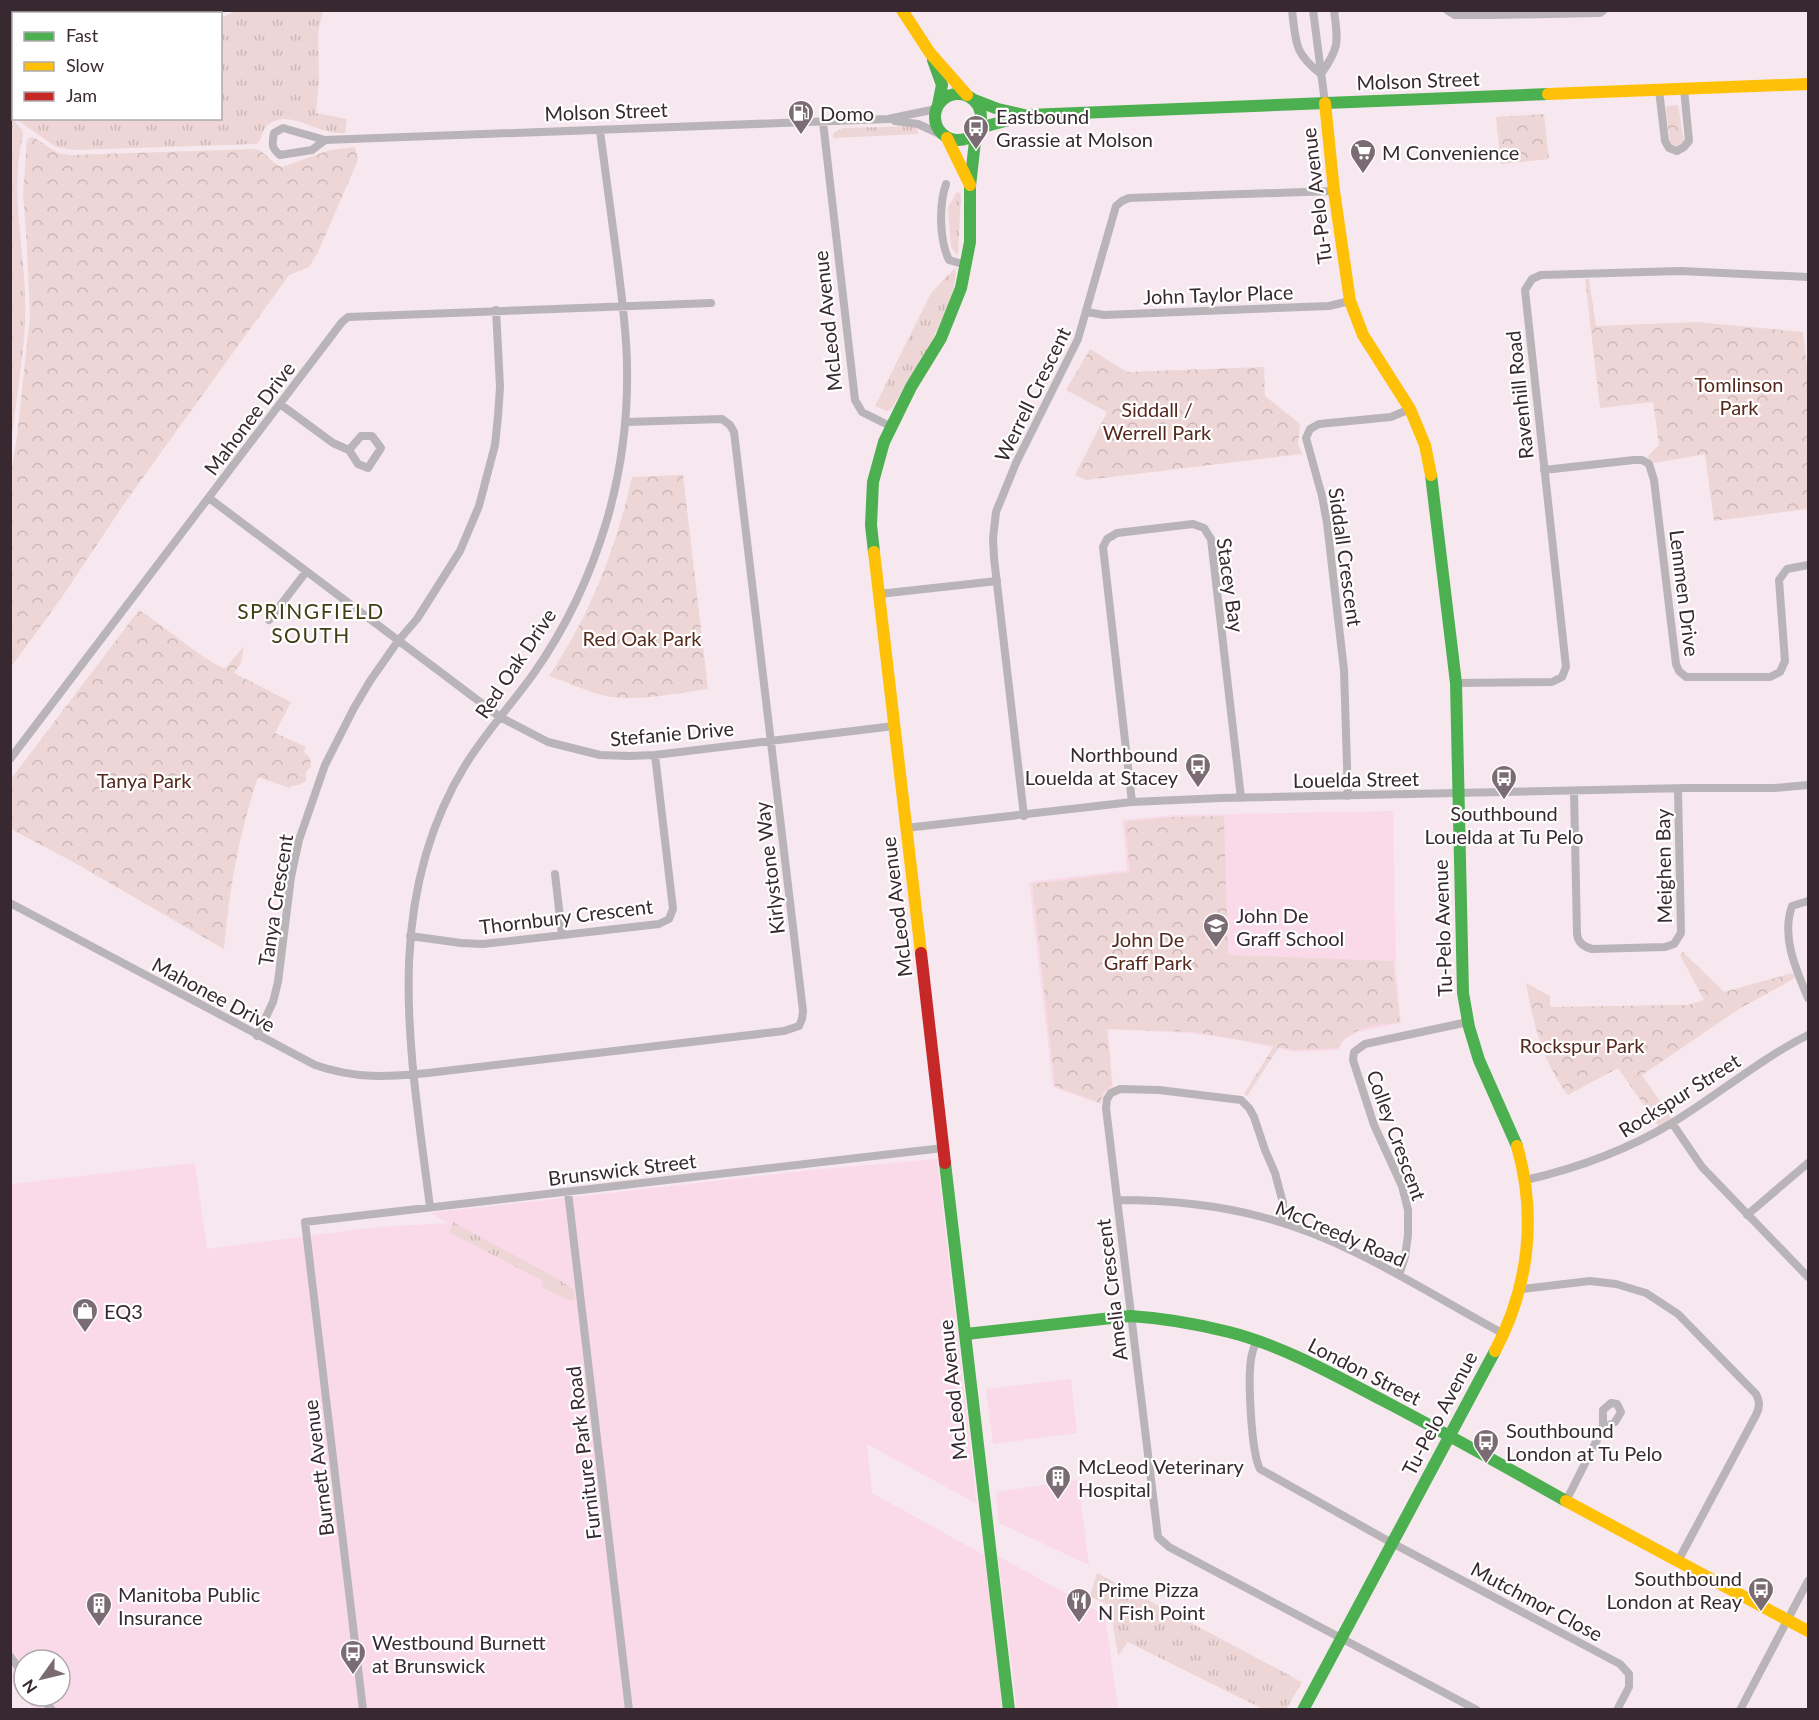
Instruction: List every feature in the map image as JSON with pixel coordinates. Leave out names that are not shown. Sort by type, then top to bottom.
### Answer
[{"type":"street","points":[[890,426],[941,338],[952,314],[966,265],[971,225],[970,186],[977,130],[981,118],[980,110],[930,53],[902,10]]},
{"type":"street","points":[[1292,10],[1296,48],[1307,63],[1321,75]]},
{"type":"street","points":[[1313,10],[1325,103]]},
{"type":"street","points":[[1321,75],[1338,43],[1334,10]]},
{"type":"street","points":[[1447,10],[1455,15],[1600,13],[1604,10]]},
{"type":"street","points":[[930,53],[942,85],[936,125],[946,137],[970,186]]},
{"type":"street","name":"Molson Street","points":[[969,97],[998,109],[1028,115],[1809,84]]},
{"type":"street","points":[[1659,90],[1665,141],[1669,148],[1677,151],[1689,141],[1684,89]]},
{"type":"street","points":[[937,107],[950,95],[969,97]]},
{"type":"street","name":"Tu-Pelo Avenue","points":[[1303,1710],[1504,1334],[1521,1289],[1528,1246],[1529,1210],[1526,1180],[1516,1142],[1482,1070],[1468,1022],[1461,974],[1456,683],[1429,460],[1410,409],[1363,335],[1350,301],[1334,191],[1325,103]]},
{"type":"street","name":"Molson Street","points":[[888,120],[937,107]]},
{"type":"street","name":"Molson Street","points":[[977,130],[1028,115]]},
{"type":"street","name":"Molson Street","points":[[325,140],[312,150],[280,155],[274,150],[272,144],[274,133],[283,128],[325,140],[888,120],[918,124],[946,137]]},
{"type":"street","name":"McLeod Avenue","points":[[823,122],[855,400],[862,412],[890,426],[878,458],[871,496],[871,525],[1009,1710]]},
{"type":"street","points":[[946,137],[963,140],[977,130]]},
{"type":"street","name":"Red Oak Drive","points":[[430,1207],[413,1075],[407,999],[412,915],[421,874],[440,818],[465,766],[534,672],[578,598],[607,519],[617,478],[626,422],[627,367],[623,306],[600,131]]},
{"type":"street","points":[[946,184],[940,210],[945,252],[949,260],[966,265]]},
{"type":"street","name":"Werrell Crescent","points":[[1024,816],[993,538],[996,512],[1016,463],[1078,339],[1116,206],[1129,198],[1334,191]]},
{"type":"street","name":"Ravenhill Road","points":[[1456,683],[1552,682],[1562,677],[1566,667],[1525,290],[1532,279],[1541,275],[1681,271],[1809,277]]},
{"type":"street","name":"John Taylor Place","points":[[1087,312],[1104,315],[1329,306],[1350,301]]},
{"type":"street","name":"Mahonee Drive","points":[[10,759],[348,317],[711,303]]},
{"type":"street","name":"Tanya Crescent","points":[[257,1036],[273,1002],[278,982],[291,877],[311,801],[325,765],[354,708],[398,641],[417,619],[460,551],[486,483],[495,445],[500,387],[496,310]]},
{"type":"street","points":[[280,404],[333,443],[349,450]]},
{"type":"street","name":"Siddall Crescent","points":[[1348,796],[1344,677],[1327,523],[1306,438],[1310,429],[1319,424],[1391,417],[1410,409]]},
{"type":"street","name":"Kirlystone Way","points":[[413,1075],[784,1031],[799,1026],[802,1019],[803,1011],[734,432],[730,425],[722,419],[626,422]]},
{"type":"street","name":"Lemmen Drive","points":[[1544,470],[1634,460],[1642,460],[1649,464],[1654,480],[1676,664],[1679,671],[1686,677],[1770,677],[1780,672],[1785,661],[1779,580],[1787,569],[1809,565]]},
{"type":"street","name":"Stefanie Drive","points":[[209,498],[500,717],[548,742],[600,755],[655,755],[894,726]]},
{"type":"street","name":"Stacey Bay","points":[[1132,802],[1103,547],[1107,539],[1117,533],[1193,524],[1204,528],[1211,539],[1241,798]]},
{"type":"street","points":[[269,620],[306,572]]},
{"type":"street","points":[[879,594],[997,581]]},
{"type":"street","name":"Thornbury Crescent","points":[[410,936],[473,944],[659,924],[669,919],[672,909],[655,755]]},
{"type":"street","name":"Louelda Street","points":[[906,828],[1132,802],[1457,793],[1774,788],[1809,785]]},
{"type":"street","name":"Meighen Bay","points":[[1574,791],[1577,938],[1584,946],[1592,949],[1654,948],[1674,945],[1681,933],[1678,789]]},
{"type":"street","points":[[555,874],[562,935]]},
{"type":"street","points":[[1809,901],[1792,906],[1788,917],[1792,957],[1809,998]]},
{"type":"street","name":"Mahonee Drive","points":[[10,903],[315,1065],[351,1075],[380,1077],[413,1075]]},
{"type":"street","name":"Colley Crescent","points":[[1399,1275],[1405,1257],[1408,1235],[1407,1210],[1399,1179],[1374,1125],[1356,1073],[1354,1052],[1365,1044],[1468,1022]]},
{"type":"street","name":"Rockspur Street","points":[[1526,1180],[1569,1169],[1621,1150],[1672,1123],[1780,1051],[1809,1035]]},
{"type":"street","name":"Amelia Crescent","points":[[1283,1223],[1283,1203],[1278,1183],[1254,1117],[1241,1100],[1159,1090],[1120,1089],[1107,1099],[1106,1108],[1130,1316],[1158,1537],[1169,1547],[1341,1636]]},
{"type":"street","points":[[1672,1123],[1702,1167],[1809,1277]]},
{"type":"street","name":"Brunswick Street","points":[[305,1222],[943,1148]]},
{"type":"street","points":[[1747,1215],[1809,1163]]},
{"type":"street","name":"Furniture Park Road","points":[[568,1192],[629,1710]]},
{"type":"street","name":"McCreedy Road","points":[[1117,1200],[1157,1200],[1198,1204],[1231,1209],[1283,1223],[1359,1254],[1504,1334]]},
{"type":"street","name":"Burnett Avenue","points":[[305,1222],[363,1710]]},
{"type":"street","points":[[1521,1289],[1590,1281],[1616,1284],[1646,1293],[1678,1314],[1756,1394],[1759,1408],[1756,1415],[1678,1561]]},
{"type":"street","name":"London Street","points":[[966,1334],[1130,1316],[1157,1318],[1229,1332],[1257,1341],[1314,1365],[1449,1435],[1566,1501],[1809,1631]]},
{"type":"street","name":"Mutchmor Close","points":[[1257,1341],[1252,1353],[1249,1385],[1256,1457],[1260,1469],[1392,1543],[1620,1664],[1629,1674],[1629,1687],[1617,1710]]},
{"type":"street","points":[[1566,1501],[1603,1428]]},
{"type":"street","points":[[1740,1710],[1809,1581]]},
{"type":"street","points":[[1341,1636],[1477,1710]]},
{"type":"shaded area","name":"John De Graff Park","points":[[1393,811],[1396,969],[1401,1023],[1358,1032],[1344,1040],[1338,1050],[1294,1052],[1236,1039],[1188,1033],[1108,1029],[1113,1086],[1104,1094],[1100,1104],[1053,1087],[1029,882],[1127,870],[1122,820],[1176,815]]},
{"type":"shaded area","points":[[937,1159],[977,1504],[867,1444],[872,1493],[984,1555],[1005,1709],[33,1709],[72,1708],[72,1648],[12,1648],[12,1683],[10,1680],[10,1184],[195,1163],[207,1249],[376,1227],[448,1223],[431,1213],[821,1169]]},
{"type":"shaded area","points":[[1071,1379],[1077,1433],[993,1444],[986,1389]]},
{"type":"shaded area","points":[[1078,1480],[1089,1565],[999,1523],[996,1492]]},
{"type":"shaded area","points":[[998,1556],[1105,1615],[1118,1709],[1017,1709]]},
{"type":"green space","points":[[323,10],[318,33],[319,79],[316,113],[347,119],[345,133],[329,132],[298,121],[283,119],[266,126],[257,144],[73,150],[56,147],[17,120],[222,120],[222,18],[235,11]]},
{"type":"green space","points":[[1678,105],[1684,142],[1674,146],[1670,142],[1666,109],[1667,106]]},
{"type":"green space","points":[[1544,114],[1549,159],[1501,164],[1496,117]]},
{"type":"green space","points":[[14,120],[23,135],[17,181],[25,299],[23,353],[11,446],[10,123]]},
{"type":"green space","points":[[917,126],[918,134],[833,138],[833,133],[843,128]]},
{"type":"green space","points":[[33,137],[58,153],[70,155],[256,149],[282,167],[330,150],[355,147],[358,160],[318,252],[309,267],[289,275],[126,501],[62,597],[11,667],[11,474],[30,316],[23,193],[27,140]]},
{"type":"green space","points":[[957,192],[961,194],[958,254],[956,254],[951,247],[948,207]]},
{"type":"green space","points":[[955,268],[955,282],[950,300],[921,359],[892,408],[887,411],[875,406],[931,293]]},
{"type":"green space","name":"Tomlinson Park","points":[[1585,279],[1589,279],[1596,326],[1697,322],[1803,332],[1808,376],[1808,509],[1714,521],[1705,454],[1654,463],[1647,457],[1659,445],[1653,402],[1600,408]]},
{"type":"green space","name":"Siddall / Werrell Park","points":[[1090,349],[1127,372],[1264,367],[1265,396],[1300,424],[1298,444],[1302,454],[1086,480],[1075,475],[1107,412],[1066,390]]},
{"type":"green space","name":"Red Oak Park","points":[[683,475],[708,689],[655,696],[615,697],[595,693],[549,676],[577,629],[600,581],[626,504],[632,477]]},
{"type":"green space","name":"Tanya Park","points":[[139,610],[225,669],[244,646],[241,663],[234,673],[291,702],[275,733],[306,747],[304,752],[310,758],[311,766],[306,772],[306,781],[299,785],[290,788],[258,777],[245,820],[236,862],[224,949],[11,829],[11,779]]},
{"type":"green space","name":"John De Graff Park","points":[[1224,816],[1228,955],[1393,961],[1400,1022],[1357,1031],[1343,1040],[1337,1048],[1295,1050],[1279,1047],[1247,1096],[1244,1094],[1274,1046],[1194,1032],[1107,1029],[1112,1085],[1103,1094],[1100,1103],[1055,1086],[1032,884],[1130,872],[1125,822],[1170,817]]},
{"type":"green space","name":"Rockspur Park","points":[[1683,952],[1724,992],[1793,973],[1795,978],[1739,1009],[1642,1075],[1672,1119],[1659,1127],[1618,1068],[1568,1095],[1552,1070],[1540,1042],[1526,983],[1550,996],[1550,1007],[1688,1005],[1704,1000],[1680,955]]},
{"type":"green space","points":[[453,1222],[560,1280],[574,1290],[575,1299],[571,1301],[541,1287],[543,1281],[449,1232]]},
{"type":"green space","points":[[1097,1573],[1302,1682],[1286,1709],[1263,1709],[1128,1642],[1118,1656],[1110,1606],[1090,1596]]},
{"type":"waterway","points":[[56,12],[61,10]]},
{"type":"traffic: fast","points":[[933,60],[942,85],[938,105]]},
{"type":"traffic: fast","points":[[958,94],[974,101],[981,117],[974,133],[958,140],[942,133],[935,117],[942,101],[958,94]]},
{"type":"traffic: fast","points":[[979,128],[1028,115],[1548,94]]},
{"type":"traffic: fast","points":[[972,99],[998,109],[1024,115]]},
{"type":"traffic: fast","points":[[874,552],[871,525],[873,482],[884,442],[911,387],[941,338],[961,288],[970,242],[970,186],[976,132]]},
{"type":"traffic: fast","points":[[1431,475],[1456,683],[1463,993],[1469,1027],[1479,1060],[1517,1146]]},
{"type":"traffic: fast","points":[[945,1163],[1009,1710]]},
{"type":"traffic: fast","points":[[966,1334],[1130,1316],[1205,1326],[1229,1332],[1270,1345],[1329,1372],[1566,1501]]},
{"type":"traffic: fast","points":[[1303,1710],[1495,1351]]},
{"type":"traffic: slow","points":[[902,10],[930,53],[967,95]]},
{"type":"traffic: slow","points":[[1548,94],[1808,84]]},
{"type":"traffic: slow","points":[[1325,103],[1334,191],[1350,301],[1363,335],[1410,409],[1425,445],[1431,475]]},
{"type":"traffic: slow","points":[[947,138],[970,185]]},
{"type":"traffic: slow","points":[[874,552],[921,953]]},
{"type":"traffic: slow","points":[[1495,1351],[1516,1302],[1526,1251],[1527,1199],[1517,1146]]},
{"type":"traffic: slow","points":[[1566,1501],[1808,1631]]},
{"type":"traffic: jam","points":[[128,12],[132,10]]},
{"type":"traffic: jam","points":[[921,953],[945,1163]]},
{"type":"place","name":"Domo","points":[[801,136]]},
{"type":"place","name":"Eastbound Grassie at Molson","points":[[976,151]]},
{"type":"place","name":"M Convenience","points":[[1363,175]]},
{"type":"place","name":"Northbound Louelda at Stacey","points":[[1198,789]]},
{"type":"place","name":"Southbound Louelda at Tu Pelo","points":[[1504,801]]},
{"type":"place","name":"John De Graff School","points":[[1216,949]]},
{"type":"place","name":"EQ3","points":[[85,1334]]},
{"type":"place","name":"Southbound London at Tu Pelo","points":[[1486,1465]]},
{"type":"place","name":"McLeod Veterinary Hospital","points":[[1058,1501]]},
{"type":"place","name":"Southbound London at Reay","points":[[1761,1613]]},
{"type":"place","name":"Prime Pizza N Fish Point","points":[[1079,1624]]},
{"type":"place","name":"Manitoba Public Insurance","points":[[99,1628]]},
{"type":"place","name":"Westbound Burnett at Brunswick","points":[[353,1676]]},
{"type":"district","name":"SPRINGFIELD SOUTH","points":[[311,622]]}]
